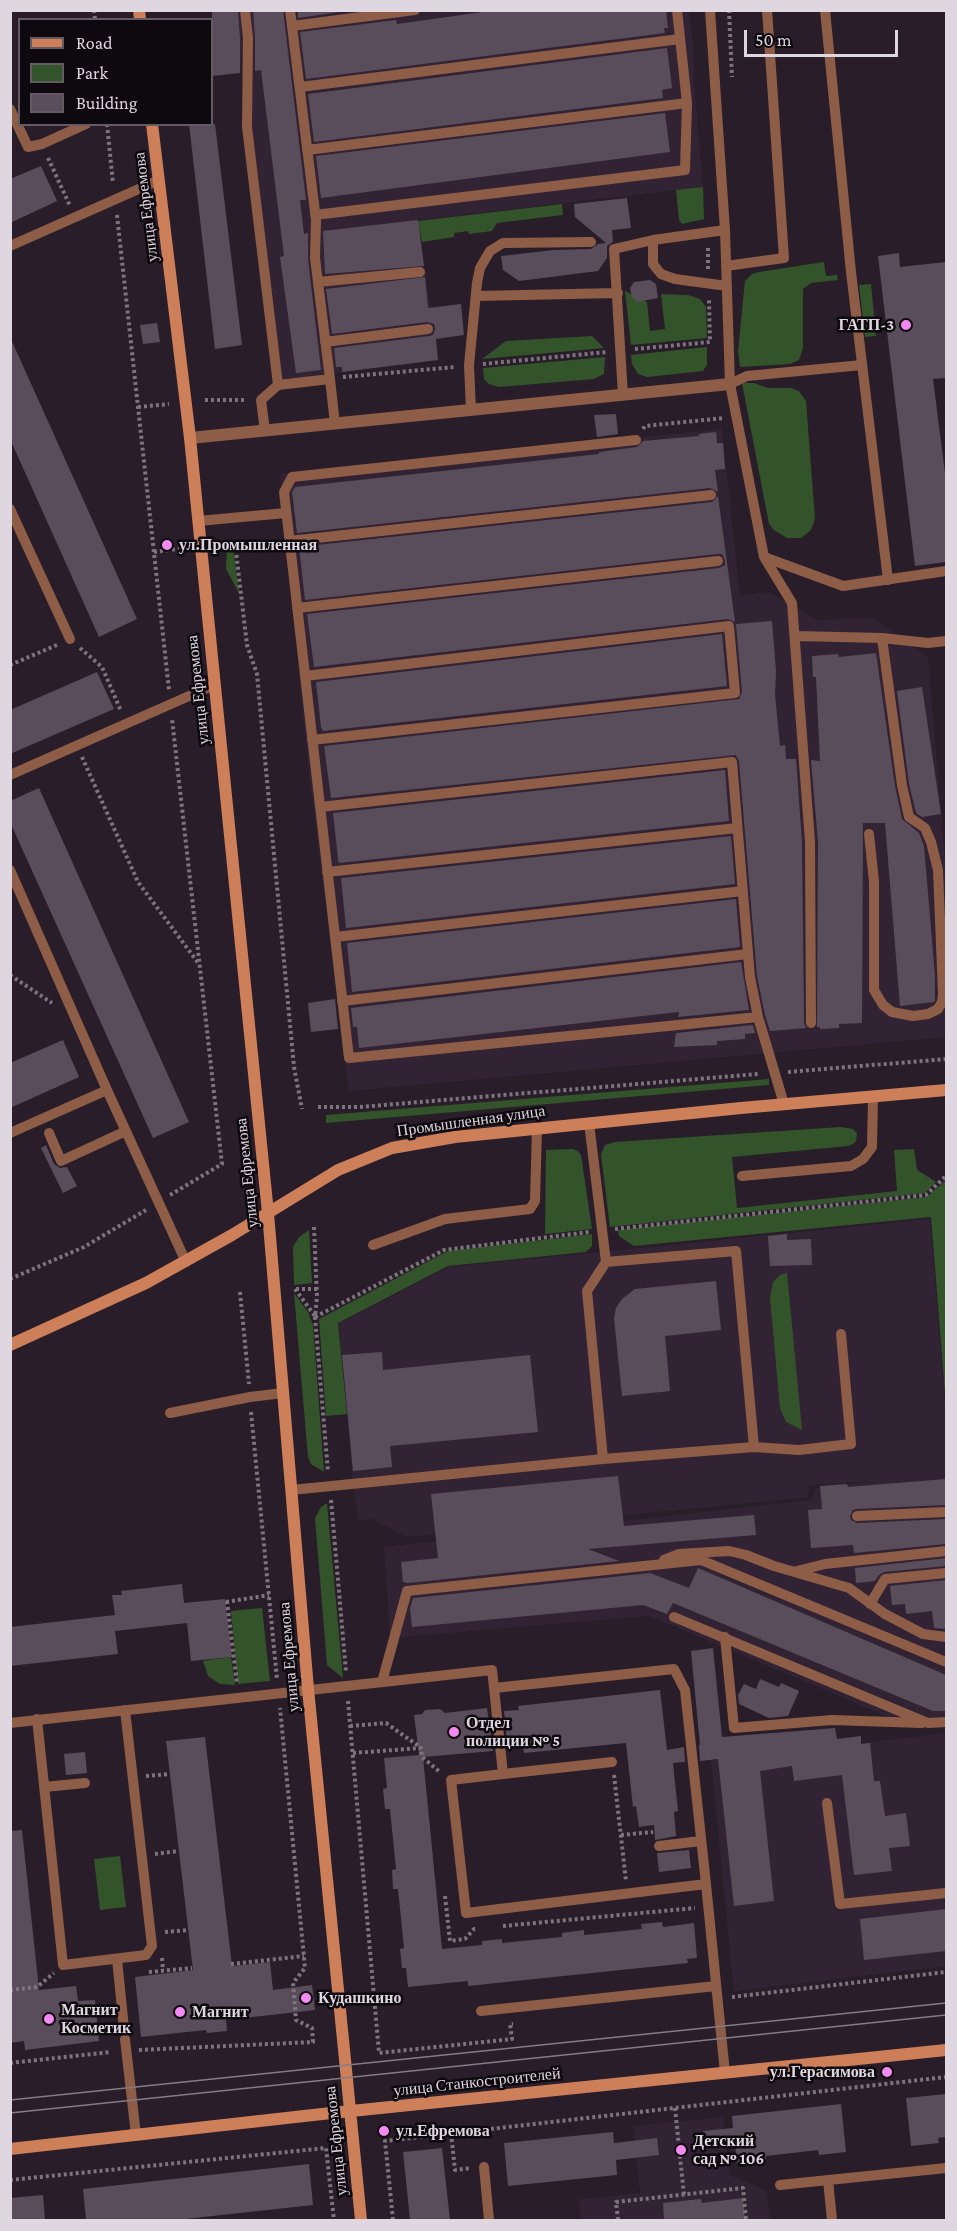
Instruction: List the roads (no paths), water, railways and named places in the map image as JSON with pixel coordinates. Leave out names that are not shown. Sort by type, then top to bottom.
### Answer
[{"type":"street","name":"улица Ефремова","points":[[152,126],[190,438],[268,1213],[308,1689],[358,2220]]},
{"type":"street","points":[[190,438],[730,384]]},
{"type":"street","name":"Промышленная улица","points":[[10,1345],[105,1303],[186,1262],[338,1170],[392,1148],[455,1137],[537,1128],[946,1090]]},
{"type":"street","name":"улица Станкостроителей","points":[[10,2149],[349,2111],[946,2050]]},
{"type":"lane","points":[[244,10],[248,38],[247,126],[278,385]]},
{"type":"lane","points":[[290,10],[315,215],[315,258],[335,423]]},
{"type":"lane","points":[[292,26],[415,10]]},
{"type":"lane","points":[[315,215],[685,170],[687,103],[677,10]]},
{"type":"lane","points":[[710,10],[726,266],[730,384],[764,557],[792,603],[796,636],[810,842],[811,1023]]},
{"type":"lane","points":[[726,266],[784,258],[767,10]]},
{"type":"lane","points":[[825,10],[862,365],[888,580]]},
{"type":"lane","points":[[300,87],[680,39]]},
{"type":"lane","points":[[307,150],[687,103]]},
{"type":"lane","points":[[10,109],[18,126]]},
{"type":"lane","points":[[18,126],[28,147],[42,144],[82,126]]},
{"type":"lane","points":[[10,246],[159,180]]},
{"type":"lane","points":[[623,395],[614,249],[653,240],[724,230]]},
{"type":"lane","points":[[653,240],[653,264],[661,273],[675,279],[727,286]]},
{"type":"lane","points":[[471,410],[469,365],[476,296],[480,268],[490,251],[503,243],[591,242]]},
{"type":"lane","points":[[318,282],[420,272]]},
{"type":"lane","points":[[476,296],[618,293]]},
{"type":"lane","points":[[325,342],[428,330]]},
{"type":"lane","points":[[730,384],[747,376],[862,365]]},
{"type":"lane","points":[[265,430],[261,400],[278,385],[330,378]]},
{"type":"lane","points":[[636,440],[292,477],[284,492],[349,1058],[758,1017]]},
{"type":"lane","points":[[289,541],[711,495]]},
{"type":"lane","points":[[10,509],[70,639]]},
{"type":"lane","points":[[198,521],[286,513]]},
{"type":"lane","points":[[764,557],[843,586],[946,571]]},
{"type":"lane","points":[[297,608],[718,561]]},
{"type":"lane","points":[[304,676],[729,626],[735,693],[312,740]]},
{"type":"lane","points":[[796,636],[882,638],[928,643],[946,641]]},
{"type":"lane","points":[[869,834],[874,882],[874,990],[883,1005],[892,1012],[913,1016],[928,1014],[938,1009],[943,994],[938,870],[925,828],[909,817],[902,785],[882,638]]},
{"type":"lane","points":[[10,775],[214,686]]},
{"type":"lane","points":[[320,807],[732,762],[748,954],[758,1017],[784,1104]]},
{"type":"lane","points":[[327,872],[737,828]]},
{"type":"lane","points":[[10,870],[186,1262]]},
{"type":"lane","points":[[335,936],[743,891]]},
{"type":"lane","points":[[342,1001],[748,954]]},
{"type":"lane","points":[[10,1133],[107,1090]]},
{"type":"lane","points":[[742,1176],[851,1166],[863,1159],[872,1147],[873,1097]]},
{"type":"lane","points":[[590,1123],[606,1262],[587,1291],[603,1459]]},
{"type":"lane","points":[[373,1245],[445,1220],[530,1209],[535,1201],[537,1128]]},
{"type":"lane","points":[[49,1133],[61,1161],[126,1131]]},
{"type":"lane","points":[[606,1262],[736,1251],[754,1447]]},
{"type":"lane","points":[[291,1490],[603,1459],[754,1447],[799,1450],[851,1444],[841,1334]]},
{"type":"lane","points":[[170,1413],[250,1397],[283,1393]]},
{"type":"lane","points":[[857,1516],[946,1512]]},
{"type":"lane","points":[[652,1565],[679,1554],[729,1551],[849,1588],[885,1614],[923,1634],[946,1636]]},
{"type":"lane","points":[[794,1572],[825,1564],[946,1551]]},
{"type":"lane","points":[[382,1682],[407,1591],[701,1560],[946,1662]]},
{"type":"lane","points":[[870,1604],[885,1579],[946,1573]]},
{"type":"lane","points":[[674,1617],[928,1723]]},
{"type":"lane","points":[[725,1637],[734,1728],[832,1720],[946,1722]]},
{"type":"lane","points":[[494,1688],[674,1669],[685,1690],[725,2073]]},
{"type":"lane","points":[[10,1723],[492,1670],[503,1774]]},
{"type":"lane","points":[[37,1719],[63,1965],[146,1955],[152,1946],[125,1710]]},
{"type":"lane","points":[[612,1762],[451,1780],[466,1913],[706,1884]]},
{"type":"lane","points":[[44,1787],[85,1784]]},
{"type":"lane","points":[[827,1803],[840,1904],[946,1893]]},
{"type":"lane","points":[[659,1846],[701,1841]]},
{"type":"lane","points":[[117,1959],[136,2135]]},
{"type":"lane","points":[[481,2011],[716,1986]]},
{"type":"lane","points":[[484,2167],[489,2220]]},
{"type":"lane","points":[[780,2185],[946,2168]]},
{"type":"lane","points":[[828,2180],[832,2220]]},
{"type":"tram line","points":[[10,2100],[946,2003]]},
{"type":"tram line","points":[[10,2113],[946,2015]]},
{"type":"place","name":"ГАТП-3","points":[[906,325]]},
{"type":"place","name":"ул.Промышленная","points":[[167,545]]},
{"type":"place","name":"Отдел полиции № 5","points":[[454,1732]]},
{"type":"place","name":"Кудашкино","points":[[306,1998]]},
{"type":"place","name":"Магнит","points":[[180,2012]]},
{"type":"place","name":"Магнит Косметик","points":[[49,2019]]},
{"type":"place","name":"ул.Герасимова","points":[[887,2072]]},
{"type":"place","name":"ул.Ефремова","points":[[384,2131]]},
{"type":"place","name":"Детский сад № 106","points":[[681,2150]]}]
